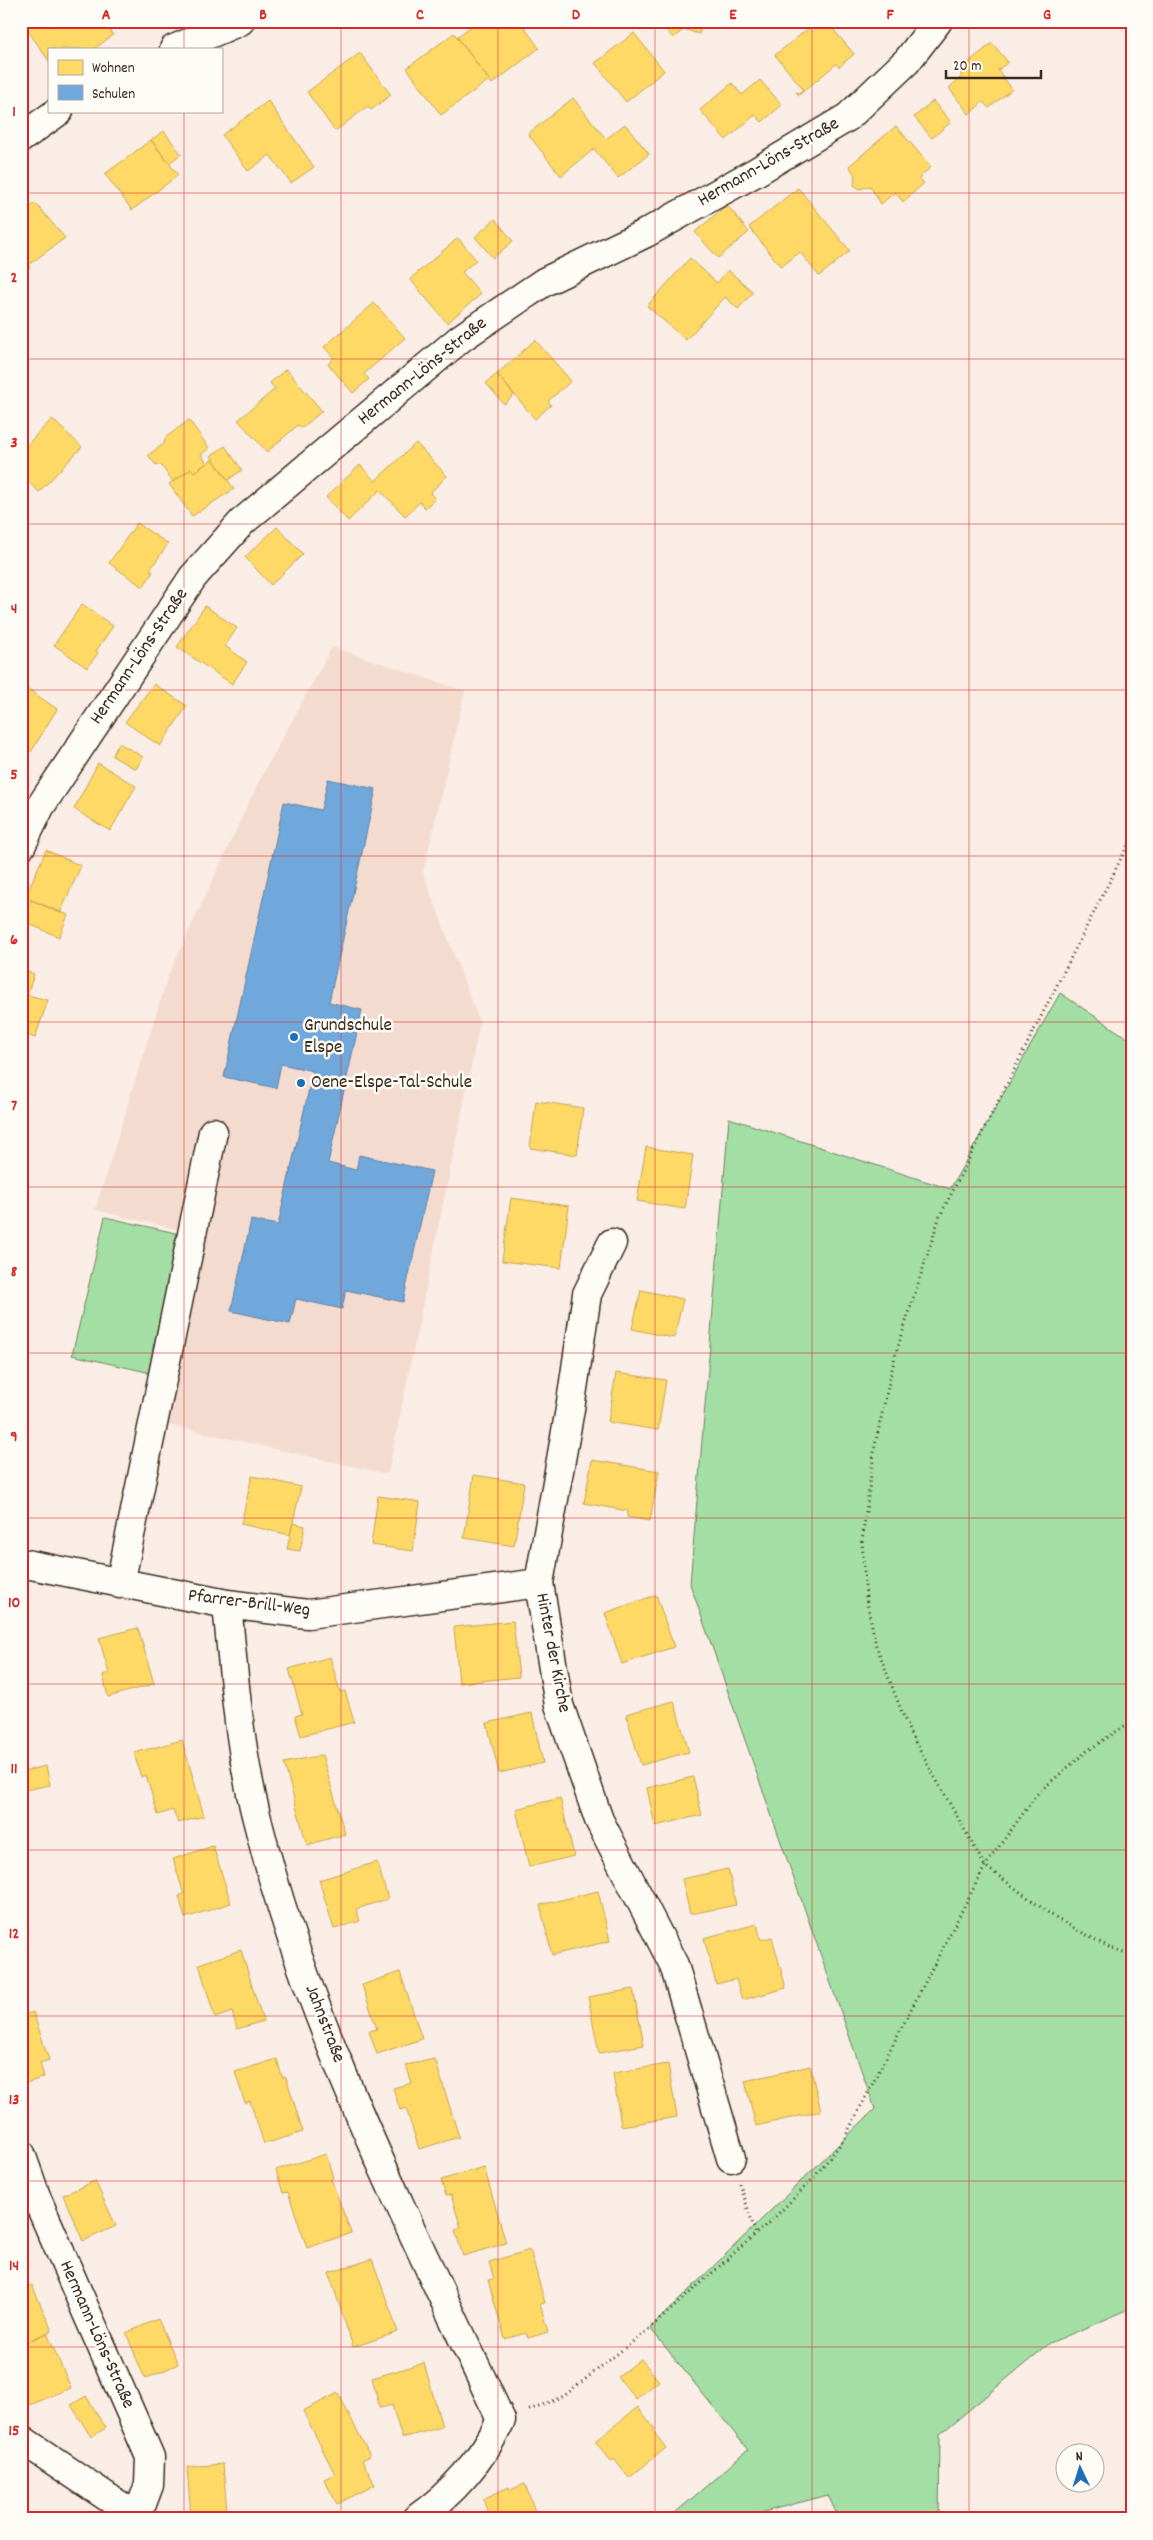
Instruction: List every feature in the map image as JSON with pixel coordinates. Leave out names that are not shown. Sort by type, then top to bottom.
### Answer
[{"type":"street","points":[[176,48],[240,21]]},
{"type":"street","name":"Hermann-Löns-Straße","points":[[21,846],[40,807],[192,578],[242,522],[461,338],[544,282],[646,233],[756,172],[848,117],[907,61],[938,21]]},
{"type":"street","points":[[21,138],[58,112]]},
{"type":"street","points":[[120,1584],[213,1132]]},
{"type":"street","name":"Hinter der Kirche","points":[[612,1243],[587,1294],[570,1409],[539,1583],[559,1705],[600,1820],[674,1965],[699,2044],[731,2158]]},
{"type":"street","name":"Pfarrer-Brill-Weg","points":[[21,1563],[227,1604],[308,1614],[539,1583]]},
{"type":"street","name":"Jahnstraße","points":[[227,1604],[237,1714],[256,1818],[292,1940],[365,2130],[501,2420]]},
{"type":"street","name":"Hermann-Löns-Straße","points":[[21,2154],[37,2199],[150,2457],[149,2485],[138,2518]]},
{"type":"street","points":[[416,2519],[430,2509],[460,2480],[490,2445],[501,2420]]},
{"type":"street","points":[[21,2439],[138,2518]]},
{"type":"path","points":[[1132,837],[939,1218],[896,1356],[874,1455],[862,1541],[866,1598],[876,1645],[910,1733],[985,1866],[1057,1919],[1109,1947],[1132,1955]]},
{"type":"path","points":[[501,2420],[564,2396],[650,2328],[756,2234],[812,2180],[843,2141],[985,1866],[1038,1793],[1087,1751],[1132,1721]]},
{"type":"path","points":[[731,2158],[756,2234]]},
{"type":"shaded area","name":"Oene-Elspe-Tal-Schule","points":[[332,647],[465,691],[423,873],[480,1023],[388,1474],[160,1423],[197,1234],[95,1210],[168,976],[257,785]]},
{"type":"green space","points":[[1060,993],[1132,1041],[1132,2308],[1050,2343],[940,2434],[939,2519],[839,2519],[828,2495],[737,2519],[668,2519],[748,2450],[650,2328],[875,2109],[690,1584],[729,1118],[950,1189]]},
{"type":"green space","points":[[105,1217],[180,1234],[151,1373],[72,1355]]},
{"type":"building: Wohnen","points":[[30,21],[50,21],[54,27],[62,21],[84,21],[86,25],[91,21],[103,21],[113,35],[95,48],[48,48],[48,60],[24,25]]},
{"type":"building: Wohnen","points":[[478,21],[520,21],[539,48],[492,84],[457,37]]},
{"type":"building: Wohnen","points":[[659,21],[703,21],[699,34],[684,29],[673,38]]},
{"type":"building: Wohnen","points":[[826,21],[854,54],[839,67],[836,64],[799,95],[796,92],[799,93],[803,89],[775,55],[809,28],[812,32]]},
{"type":"building: Wohnen","points":[[454,33],[489,80],[441,115],[407,68]]},
{"type":"building: Wohnen","points":[[634,33],[664,71],[626,102],[595,63]]},
{"type":"building: Wohnen","points":[[992,43],[1008,62],[998,70],[1012,89],[989,108],[983,102],[969,114],[949,88],[962,76],[958,71]]},
{"type":"building: Wohnen","points":[[360,53],[391,95],[371,110],[368,106],[335,131],[307,92]]},
{"type":"building: Wohnen","points":[[760,80],[782,105],[762,122],[755,115],[726,140],[700,110],[732,83],[742,95]]},
{"type":"building: Wohnen","points":[[573,98],[606,139],[625,124],[649,154],[618,178],[594,149],[561,176],[528,134]]},
{"type":"building: Wohnen","points":[[268,101],[314,167],[291,183],[270,155],[248,171],[222,135]]},
{"type":"building: Wohnen","points":[[933,101],[951,122],[932,138],[914,117]]},
{"type":"building: Wohnen","points":[[896,126],[931,167],[919,178],[924,183],[903,202],[895,192],[881,204],[870,186],[860,189],[854,185],[855,175],[849,166]]},
{"type":"building: Wohnen","points":[[164,131],[181,154],[169,163],[151,140]]},
{"type":"building: Wohnen","points":[[151,140],[178,175],[132,210],[105,174]]},
{"type":"building: Wohnen","points":[[798,188],[850,251],[819,276],[800,252],[781,267],[749,227]]},
{"type":"building: Wohnen","points":[[35,203],[65,238],[28,265],[30,267],[21,275],[21,215]]},
{"type":"building: Wohnen","points":[[727,205],[749,232],[718,258],[695,232]]},
{"type":"building: Wohnen","points":[[495,219],[513,241],[493,258],[475,237]]},
{"type":"building: Wohnen","points":[[458,238],[476,260],[462,272],[481,294],[447,323],[410,279]]},
{"type":"building: Wohnen","points":[[690,258],[717,283],[728,270],[753,292],[738,309],[725,297],[686,340],[647,306]]},
{"type":"building: Wohnen","points":[[374,303],[405,338],[364,374],[369,379],[353,393],[328,364],[334,358],[324,347]]},
{"type":"building: Wohnen","points":[[535,340],[571,381],[548,401],[551,405],[535,419],[497,374]]},
{"type":"building: Wohnen","points":[[286,369],[322,411],[302,428],[298,425],[267,452],[238,420],[275,389],[270,383]]},
{"type":"building: Wohnen","points":[[497,374],[514,395],[504,404],[486,383]]},
{"type":"building: Wohnen","points":[[52,419],[82,447],[39,492],[21,475],[21,451]]},
{"type":"building: Wohnen","points":[[189,420],[209,448],[201,455],[207,463],[194,472],[191,469],[173,482],[161,465],[155,464],[148,455],[164,444],[165,438]]},
{"type":"building: Wohnen","points":[[416,443],[447,476],[430,493],[435,499],[425,508],[420,502],[405,516],[380,490],[348,521],[326,497],[360,465],[375,481]]},
{"type":"building: Wohnen","points":[[225,446],[242,470],[228,480],[211,456]]},
{"type":"building: Wohnen","points":[[213,459],[234,489],[192,516],[169,484],[191,469],[194,472]]},
{"type":"building: Wohnen","points":[[137,523],[168,544],[150,570],[153,572],[143,587],[109,563]]},
{"type":"building: Wohnen","points":[[277,527],[303,554],[271,585],[245,557]]},
{"type":"building: Wohnen","points":[[82,604],[113,626],[87,668],[54,645]]},
{"type":"building: Wohnen","points":[[205,606],[237,628],[225,646],[247,662],[232,684],[177,647]]},
{"type":"building: Wohnen","points":[[154,684],[187,706],[160,746],[125,722]]},
{"type":"building: Wohnen","points":[[25,687],[57,709],[31,752],[21,745],[21,692]]},
{"type":"building: Wohnen","points":[[119,743],[143,757],[136,769],[112,756]]},
{"type":"building: Wohnen","points":[[98,763],[136,786],[110,831],[74,809]]},
{"type":"building: Wohnen","points":[[46,850],[81,866],[60,913],[25,897]]},
{"type":"building: Wohnen","points":[[31,900],[68,915],[59,937],[22,921]]},
{"type":"building: Wohnen","points":[[21,969],[34,974],[27,995],[48,1000],[35,1038],[21,1033]]},
{"type":"building: Wohnen","points":[[536,1101],[583,1108],[577,1155],[530,1148]]},
{"type":"building: Wohnen","points":[[646,1147],[693,1155],[685,1209],[637,1201]]},
{"type":"building: Wohnen","points":[[511,1198],[569,1206],[561,1268],[502,1261]]},
{"type":"building: Wohnen","points":[[641,1290],[683,1299],[674,1338],[632,1329]]},
{"type":"building: Wohnen","points":[[616,1373],[666,1380],[658,1430],[608,1422]]},
{"type":"building: Wohnen","points":[[592,1460],[659,1471],[650,1521],[627,1517],[628,1511],[584,1503]]},
{"type":"building: Wohnen","points":[[474,1475],[524,1483],[514,1546],[464,1538]]},
{"type":"building: Wohnen","points":[[252,1476],[301,1487],[290,1535],[241,1524]]},
{"type":"building: Wohnen","points":[[378,1496],[420,1502],[413,1551],[371,1545]]},
{"type":"building: Wohnen","points":[[293,1523],[305,1526],[300,1551],[287,1549]]},
{"type":"building: Wohnen","points":[[656,1595],[674,1647],[622,1664],[605,1613]]},
{"type":"building: Wohnen","points":[[513,1621],[519,1677],[459,1683],[454,1627]]},
{"type":"building: Wohnen","points":[[138,1628],[154,1684],[108,1697],[103,1675],[109,1673],[99,1638]]},
{"type":"building: Wohnen","points":[[330,1657],[340,1692],[345,1691],[354,1722],[301,1736],[295,1716],[302,1714],[289,1669]]},
{"type":"building: Wohnen","points":[[674,1701],[689,1752],[641,1765],[626,1714]]},
{"type":"building: Wohnen","points":[[532,1713],[543,1763],[499,1773],[487,1723]]},
{"type":"building: Wohnen","points":[[182,1740],[204,1816],[178,1823],[173,1810],[158,1815],[146,1775],[141,1777],[134,1753]]},
{"type":"building: Wohnen","points":[[322,1755],[345,1834],[307,1845],[284,1763]]},
{"type":"building: Wohnen","points":[[46,1766],[50,1785],[21,1791],[21,1772]]},
{"type":"building: Wohnen","points":[[693,1777],[702,1815],[655,1826],[647,1788]]},
{"type":"building: Wohnen","points":[[560,1798],[574,1856],[529,1867],[516,1809]]},
{"type":"building: Wohnen","points":[[213,1846],[231,1903],[185,1918],[179,1896],[184,1894],[173,1859]]},
{"type":"building: Wohnen","points":[[377,1862],[388,1899],[356,1909],[360,1921],[334,1929],[319,1880]]},
{"type":"building: Wohnen","points":[[728,1869],[736,1905],[690,1914],[682,1879]]},
{"type":"building: Wohnen","points":[[598,1891],[610,1941],[552,1955],[540,1905]]},
{"type":"building: Wohnen","points":[[757,1924],[761,1940],[772,1937],[786,1988],[742,2000],[736,1979],[716,1984],[704,1938]]},
{"type":"building: Wohnen","points":[[241,1950],[263,2021],[237,2029],[232,2012],[215,2018],[199,1964]]},
{"type":"building: Wohnen","points":[[400,1972],[422,2039],[377,2054],[369,2031],[377,2029],[362,1985]]},
{"type":"building: Wohnen","points":[[633,1989],[644,2045],[599,2053],[588,1997]]},
{"type":"building: Wohnen","points":[[33,2012],[49,2060],[40,2063],[44,2077],[21,2085],[21,2016]]},
{"type":"building: Wohnen","points":[[277,2059],[282,2077],[286,2077],[303,2132],[264,2144],[250,2101],[245,2103],[235,2072]]},
{"type":"building: Wohnen","points":[[435,2059],[459,2137],[419,2149],[406,2108],[400,2110],[393,2088],[412,2083],[406,2065]]},
{"type":"building: Wohnen","points":[[668,2064],[677,2117],[621,2126],[613,2073]]},
{"type":"building: Wohnen","points":[[810,2066],[821,2111],[756,2126],[745,2081]]},
{"type":"building: Wohnen","points":[[326,2154],[333,2178],[331,2179],[351,2233],[307,2248],[288,2192],[283,2193],[276,2170]]},
{"type":"building: Wohnen","points":[[484,2167],[506,2243],[463,2256],[455,2230],[461,2228],[451,2195],[446,2196],[441,2180]]},
{"type":"building: Wohnen","points":[[95,2181],[116,2226],[83,2241],[63,2195]]},
{"type":"building: Wohnen","points":[[530,2250],[545,2303],[540,2304],[548,2332],[528,2338],[526,2333],[505,2339],[488,2280],[494,2279],[489,2262]]},
{"type":"building: Wohnen","points":[[372,2259],[398,2332],[353,2347],[329,2273]]},
{"type":"building: Wohnen","points":[[32,2285],[52,2331],[21,2344],[21,2290]]},
{"type":"building: Wohnen","points":[[158,2319],[178,2364],[145,2379],[126,2333]]},
{"type":"building: Wohnen","points":[[47,2333],[71,2388],[30,2405],[21,2385],[21,2344]]},
{"type":"building: Wohnen","points":[[641,2359],[659,2381],[636,2399],[618,2377]]},
{"type":"building: Wohnen","points":[[424,2363],[442,2427],[402,2438],[392,2405],[380,2408],[372,2378]]},
{"type":"building: Wohnen","points":[[338,2393],[370,2456],[362,2460],[375,2485],[337,2504],[324,2479],[335,2474],[303,2411]]},
{"type":"building: Wohnen","points":[[86,2396],[106,2428],[91,2437],[71,2405]]},
{"type":"building: Wohnen","points":[[638,2407],[655,2429],[653,2431],[666,2448],[629,2478],[614,2459],[611,2461],[595,2441]]},
{"type":"building: Wohnen","points":[[223,2464],[227,2513],[191,2516],[187,2467]]},
{"type":"building: Wohnen","points":[[525,2484],[537,2517],[542,2515],[544,2519],[490,2519],[483,2499],[509,2487],[510,2490]]},
{"type":"building: Schulen","name":"Grundschule Elspe","points":[[328,779],[376,789],[329,1002],[362,1010],[328,1163],[356,1170],[359,1155],[432,1171],[403,1302],[346,1290],[342,1309],[296,1299],[290,1324],[231,1311],[251,1220],[278,1225],[313,1071],[281,1064],[276,1088],[224,1077],[284,802],[321,810]]},
{"type":"place","name":"Grundschule Elspe","points":[[294,1037]]},
{"type":"place","name":"Oene-Elspe-Tal-Schule","points":[[301,1083]]}]
